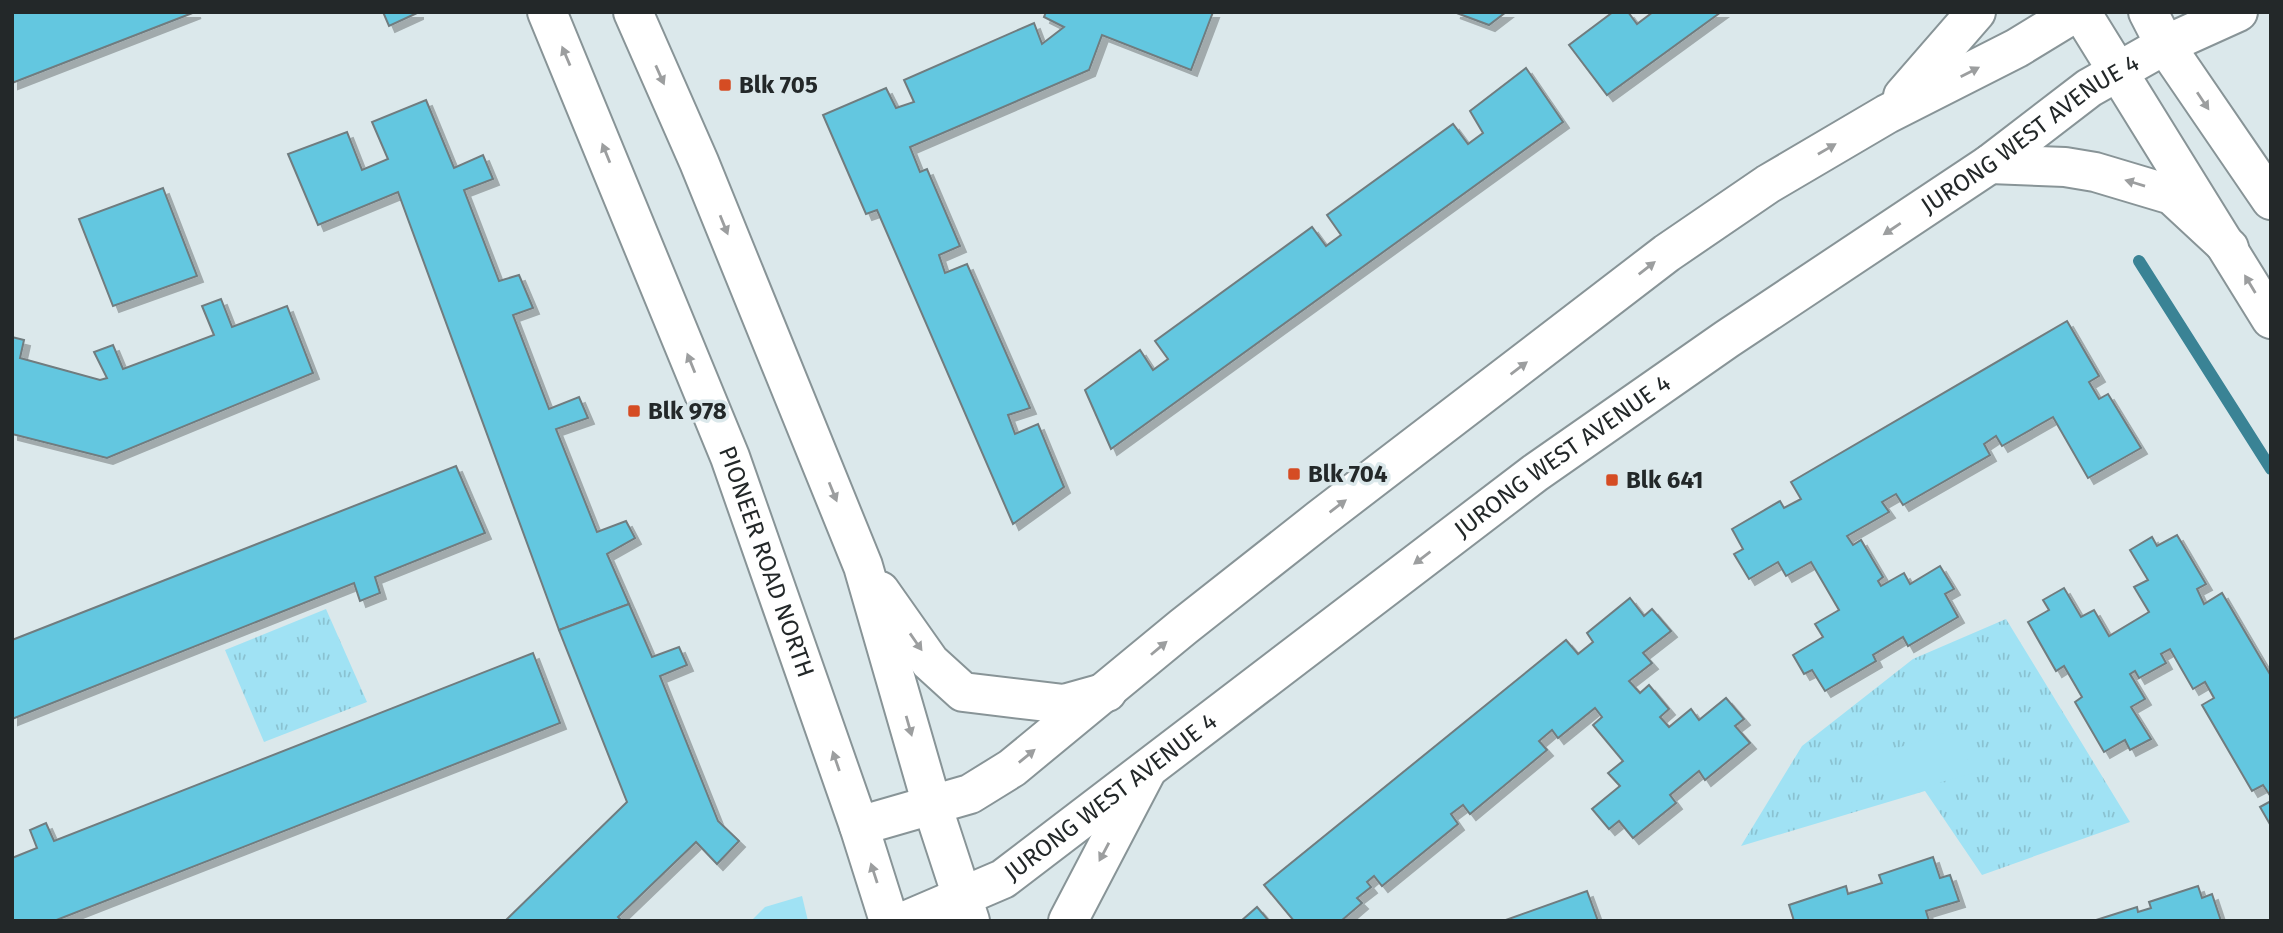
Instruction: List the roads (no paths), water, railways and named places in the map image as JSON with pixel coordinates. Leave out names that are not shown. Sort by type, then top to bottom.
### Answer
[{"type":"main road","name":"PIONEER ROAD NORTH","points":[[547,12],[730,457],[859,826],[889,921]]},
{"type":"main road","points":[[633,12],[699,162],[863,566],[932,805],[966,909]]},
{"type":"main road","points":[[1887,114],[1976,12]]},
{"type":"main road","points":[[859,826],[970,794],[1012,768],[1183,627],[1667,253],[1768,184],[1887,114],[2017,48],[2079,12],[2271,319]]},
{"type":"main road","name":"JURONG WEST AVENUE 4","points":[[905,921],[966,909],[1265,677],[1535,473],[1716,347],[1990,164],[2089,88],[2119,73],[2156,29],[2238,12]]},
{"type":"main road","points":[[2156,29],[2271,200]]},
{"type":"main road","points":[[1990,164],[2095,172],[2172,195],[2229,248]]},
{"type":"main road","points":[[863,566],[930,662],[963,692],[1064,704],[1107,692]]},
{"type":"main road","points":[[1068,921],[1147,770]]},
{"type":"waterway","points":[[2139,261],[2271,469]]},
{"type":"place","name":"Blk 705","points":[[725,85]]},
{"type":"place","name":"Blk 978","points":[[634,411]]},
{"type":"place","name":"Blk 704","points":[[1294,474]]},
{"type":"place","name":"Blk 641","points":[[1612,480]]}]
